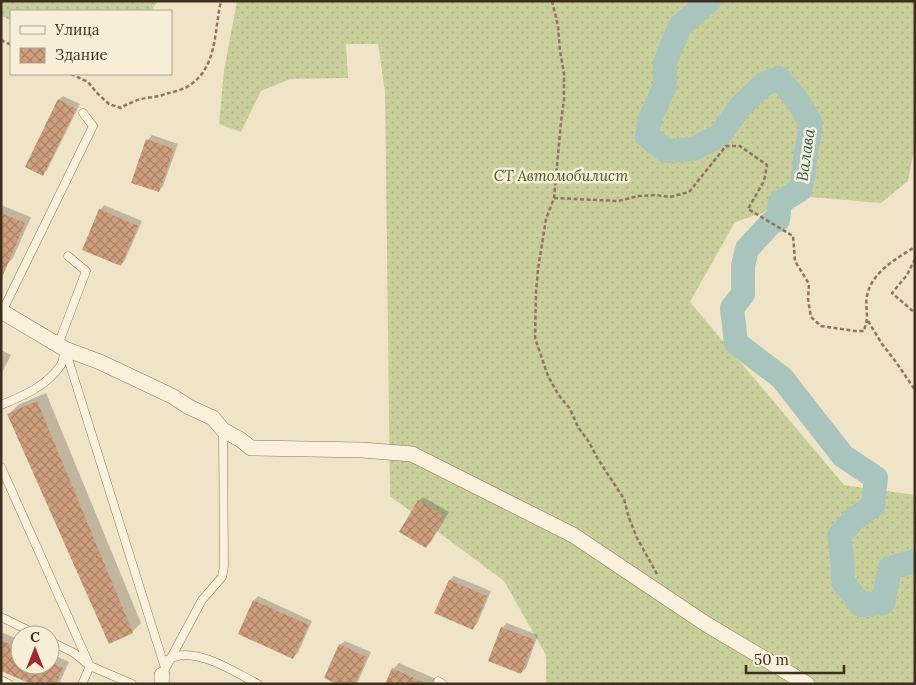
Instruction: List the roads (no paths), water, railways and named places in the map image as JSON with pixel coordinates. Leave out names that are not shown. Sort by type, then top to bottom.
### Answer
[{"type":"street","points":[[2,312],[62,347],[100,362],[172,396],[189,407],[213,418],[222,430],[241,440],[251,448],[362,450],[412,454],[573,535],[706,624],[806,684]]},
{"type":"lane","points":[[2,312],[93,126],[83,113]]},
{"type":"lane","points":[[1,405],[22,396],[44,383],[61,364],[62,347],[86,271],[68,256]]},
{"type":"lane","points":[[62,347],[161,678]]},
{"type":"lane","points":[[161,678],[169,659],[202,600],[222,577],[224,566],[222,430]]},
{"type":"lane","points":[[1,467],[90,666],[82,684]]},
{"type":"lane","points":[[1,617],[17,625]]},
{"type":"lane","points":[[60,646],[74,653],[90,666],[132,684]]},
{"type":"lane","points":[[169,659],[182,655],[197,656],[214,662],[258,684]]},
{"type":"lane","points":[[1,680],[9,684]]},
{"type":"waterway","name":"Валава","points":[[709,1],[680,26],[665,62],[665,86],[650,119],[647,136],[666,151],[693,149],[719,136],[741,106],[764,84],[779,78],[800,104],[811,124],[800,190],[780,202],[778,220],[771,223],[747,249],[743,266],[743,294],[732,308],[736,343],[782,378],[843,456],[876,478],[873,506],[854,519],[839,536],[843,582],[861,605],[883,603],[890,568],[915,561]]},
{"type":"park label","name":"СТ Автомобилист","points":[[561,176]]}]
